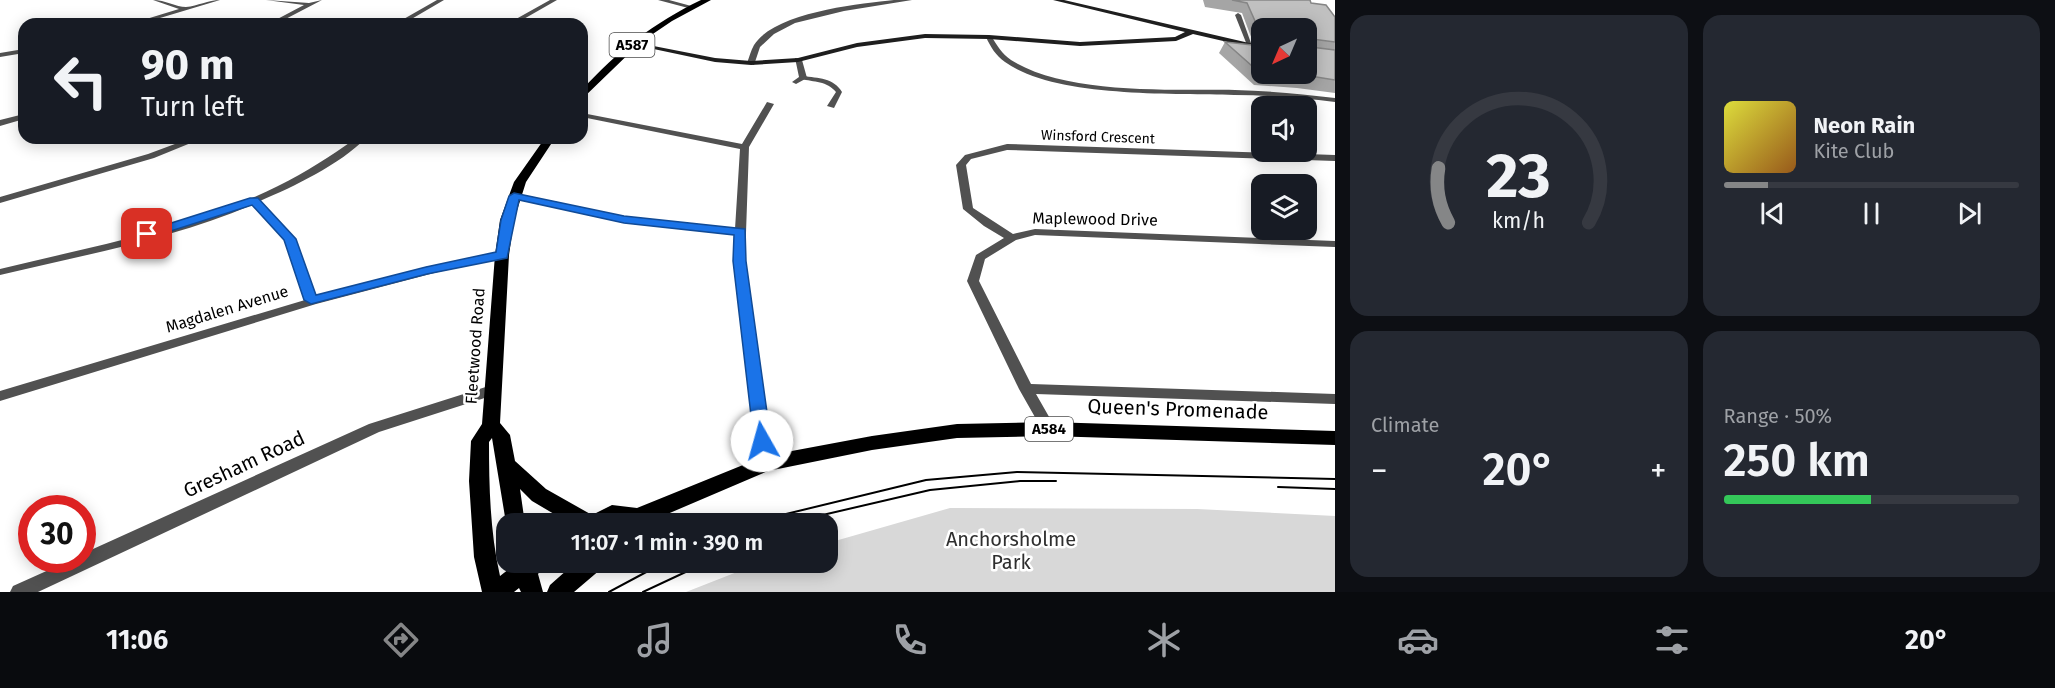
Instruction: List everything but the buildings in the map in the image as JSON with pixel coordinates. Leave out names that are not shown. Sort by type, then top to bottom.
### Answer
[{"type":"main road","name":"A587","points":[[588,89],[608,66],[666,19],[707,0]]},
{"type":"main road","name":"Fleetwood Road","points":[[494,592],[485,557],[480,441],[490,425],[502,255],[507,220],[520,182],[546,144]]},
{"type":"main road","name":"Fleetwood Road","points":[[490,425],[501,435],[513,513]]},
{"type":"main road","name":"Queen's Promenade","points":[[652,513],[765,464],[872,443],[957,430],[1049,429],[1335,438]]},
{"type":"main road","points":[[505,464],[539,495],[572,513]]},
{"type":"main road","points":[[494,592],[518,573]]},
{"type":"main road","points":[[529,573],[532,592]]},
{"type":"main road","points":[[558,592],[580,573]]},
{"type":"street","points":[[156,0],[187,9]]},
{"type":"street","points":[[155,18],[217,0]]},
{"type":"street","points":[[269,0],[309,4]]},
{"type":"street","points":[[282,18],[319,0]]},
{"type":"street","points":[[409,18],[441,0]]},
{"type":"street","points":[[521,18],[554,0]]},
{"type":"street","points":[[660,0],[692,7]]},
{"type":"street","points":[[751,63],[752,54],[760,43],[790,24],[835,10],[909,0]]},
{"type":"street","points":[[1056,0],[1250,45]]},
{"type":"street","points":[[633,44],[715,60],[751,63],[798,60],[857,45],[925,36],[989,37],[1080,44],[1176,39],[1191,32]]},
{"type":"street","points":[[989,37],[996,50],[1008,61],[1027,71],[1057,80],[1094,86],[1262,93],[1335,100]]},
{"type":"street","points":[[0,55],[18,52]]},
{"type":"street","points":[[798,60],[799,80]]},
{"type":"street","points":[[765,464],[740,261],[740,232],[744,147],[770,104]]},
{"type":"street","points":[[588,116],[744,147]]},
{"type":"street","points":[[0,123],[18,118]]},
{"type":"street","points":[[0,200],[152,156],[183,144]]},
{"type":"street","points":[[0,272],[168,229],[254,201],[307,177],[354,144]]},
{"type":"street","name":"Winsford Crescent","points":[[1012,238],[988,224],[969,208],[962,165],[968,157],[1007,147],[1335,158]]},
{"type":"street","points":[[254,201],[290,239],[311,300]]},
{"type":"street","name":"Maplewood Drive","points":[[1049,429],[1026,389],[973,281],[980,257],[1012,238],[1035,232],[1335,244]]},
{"type":"street","name":"Magdalen Avenue","points":[[0,396],[311,300],[426,270],[502,255]]},
{"type":"street","name":"Queen's Promenade","points":[[1026,389],[1335,399]]},
{"type":"street","name":"Gresham Road","points":[[19,592],[374,428],[492,390]]},
{"type":"lane","points":[[1238,15],[1250,45]]},
{"type":"lane","points":[[799,80],[831,83],[839,92],[831,106]]},
{"type":"lane","points":[[514,196],[624,220],[740,232]]},
{"type":"green space","name":"Anchorsholme Park","points":[[950,508],[1197,509],[1335,516],[1335,592],[686,592],[734,573],[838,573],[838,540]]},
{"type":"tram line","points":[[790,513],[926,480],[1017,472],[1335,479]]},
{"type":"tram line","points":[[831,513],[930,490],[1020,481],[1056,481]]},
{"type":"tram line","points":[[1278,487],[1335,489]]},
{"type":"tram line","points":[[609,592],[644,573]]},
{"type":"tram line","points":[[643,592],[684,573]]},
{"type":"route","points":[[147,234],[254,201],[290,239],[311,300],[426,270],[502,255],[507,220],[514,196],[624,220],[740,232],[740,261],[762,441]]}]
